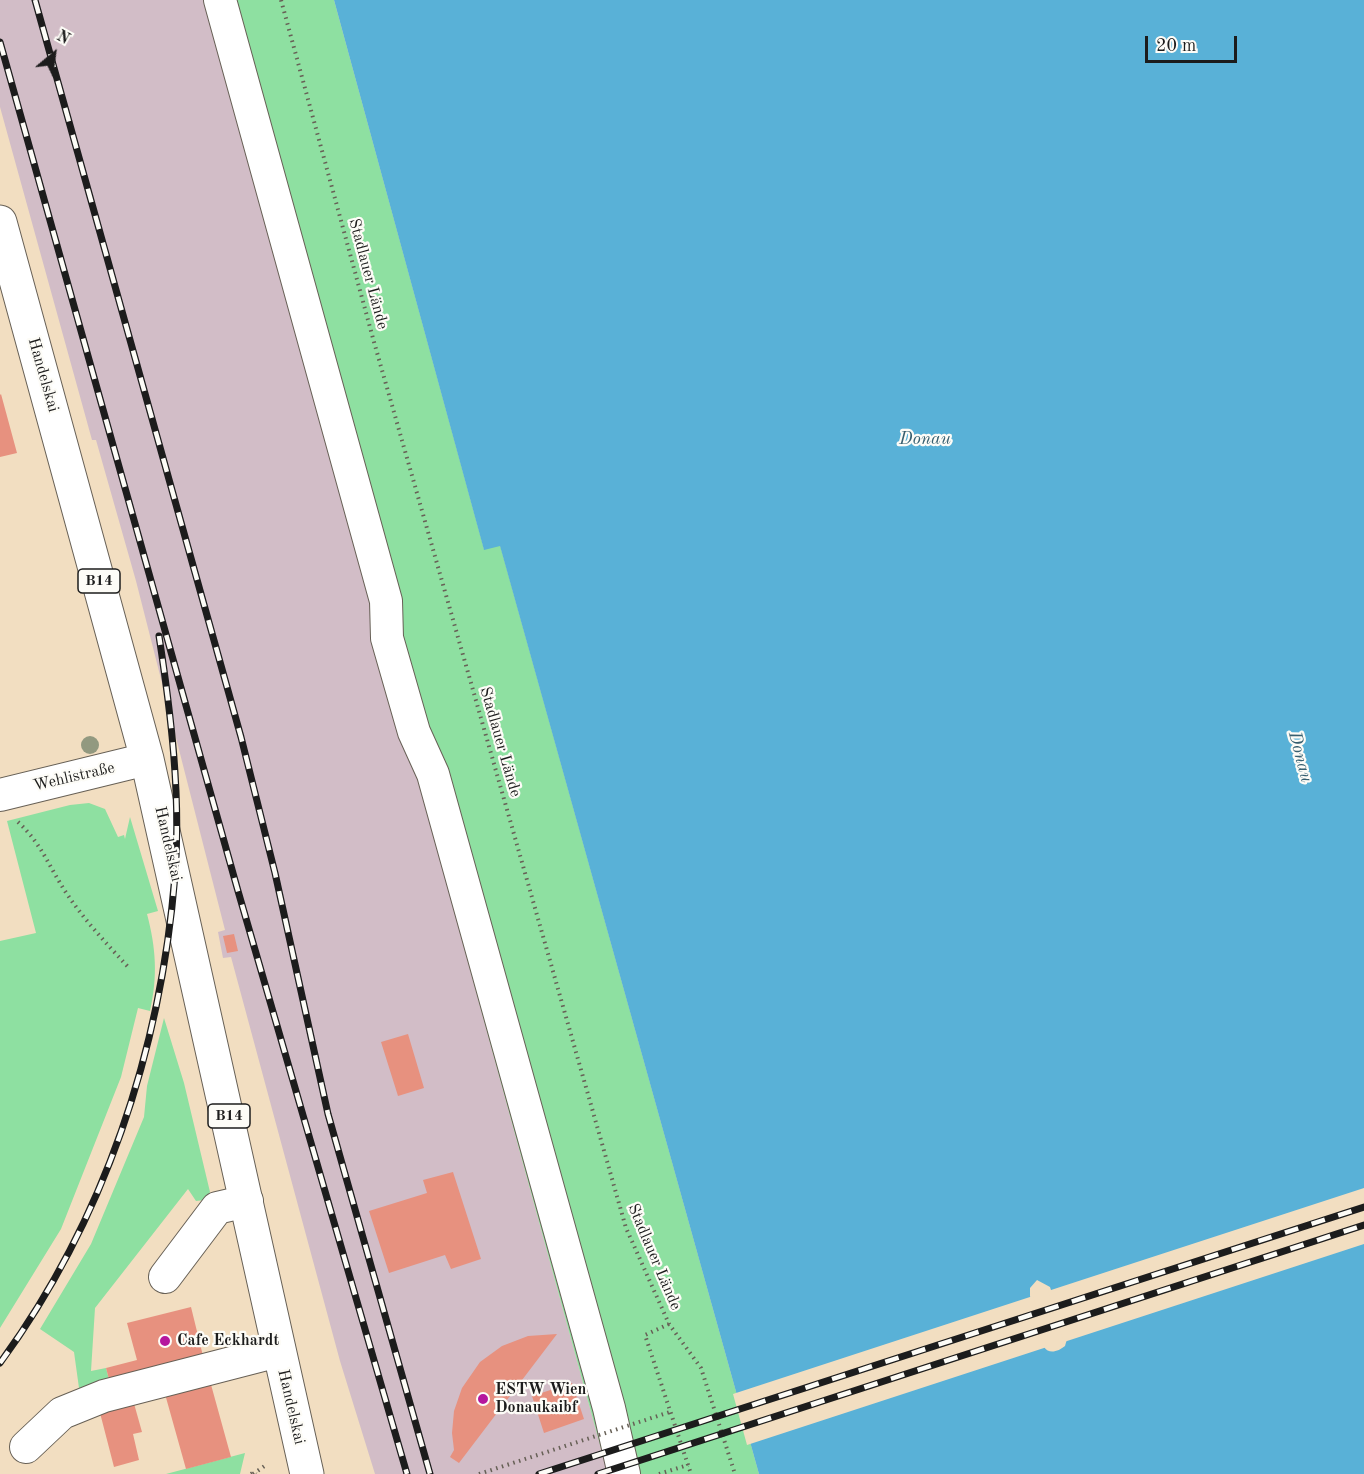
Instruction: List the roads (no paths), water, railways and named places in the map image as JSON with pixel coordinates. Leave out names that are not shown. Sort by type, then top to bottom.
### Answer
[{"type":"main road","name":"Handelskai","points":[[0,222],[147,759],[248,1201],[278,1351],[307,1474]]},
{"type":"street","points":[[220,0],[386,601],[390,649],[414,732],[433,774],[606,1396],[624,1474]]},
{"type":"street","name":"Wehlistraße","points":[[5,805],[147,759]]},
{"type":"street","points":[[165,1277],[218,1208],[248,1201]]},
{"type":"street","points":[[26,1447],[62,1413],[104,1396],[278,1351]]},
{"type":"water","name":"Donau","points":[[334,0],[1364,0],[1364,1474],[759,1474],[500,546],[484,550]],"holes":[[[1037,1280],[1050,1287],[1067,1339],[1065,1346],[1051,1352],[1044,1347],[1030,1296],[1030,1288]]]},
{"type":"railway","points":[[35,0],[241,737],[275,873],[328,1114],[430,1474]]},
{"type":"railway","points":[[0,42],[238,891],[407,1474]]},
{"type":"railway","points":[[0,1363],[37,1308],[69,1251],[97,1192],[121,1131],[141,1069],[156,1005],[168,940],[177,845],[174,755],[159,636]]},
{"type":"railway","points":[[539,1474],[1364,1207]]},
{"type":"railway","points":[[598,1474],[1364,1225]]},
{"type":"place","name":"Cafe Eckhardt","points":[[165,1341]]},
{"type":"place","name":"ESTW Wien Donaukaibf","points":[[483,1399]]}]
